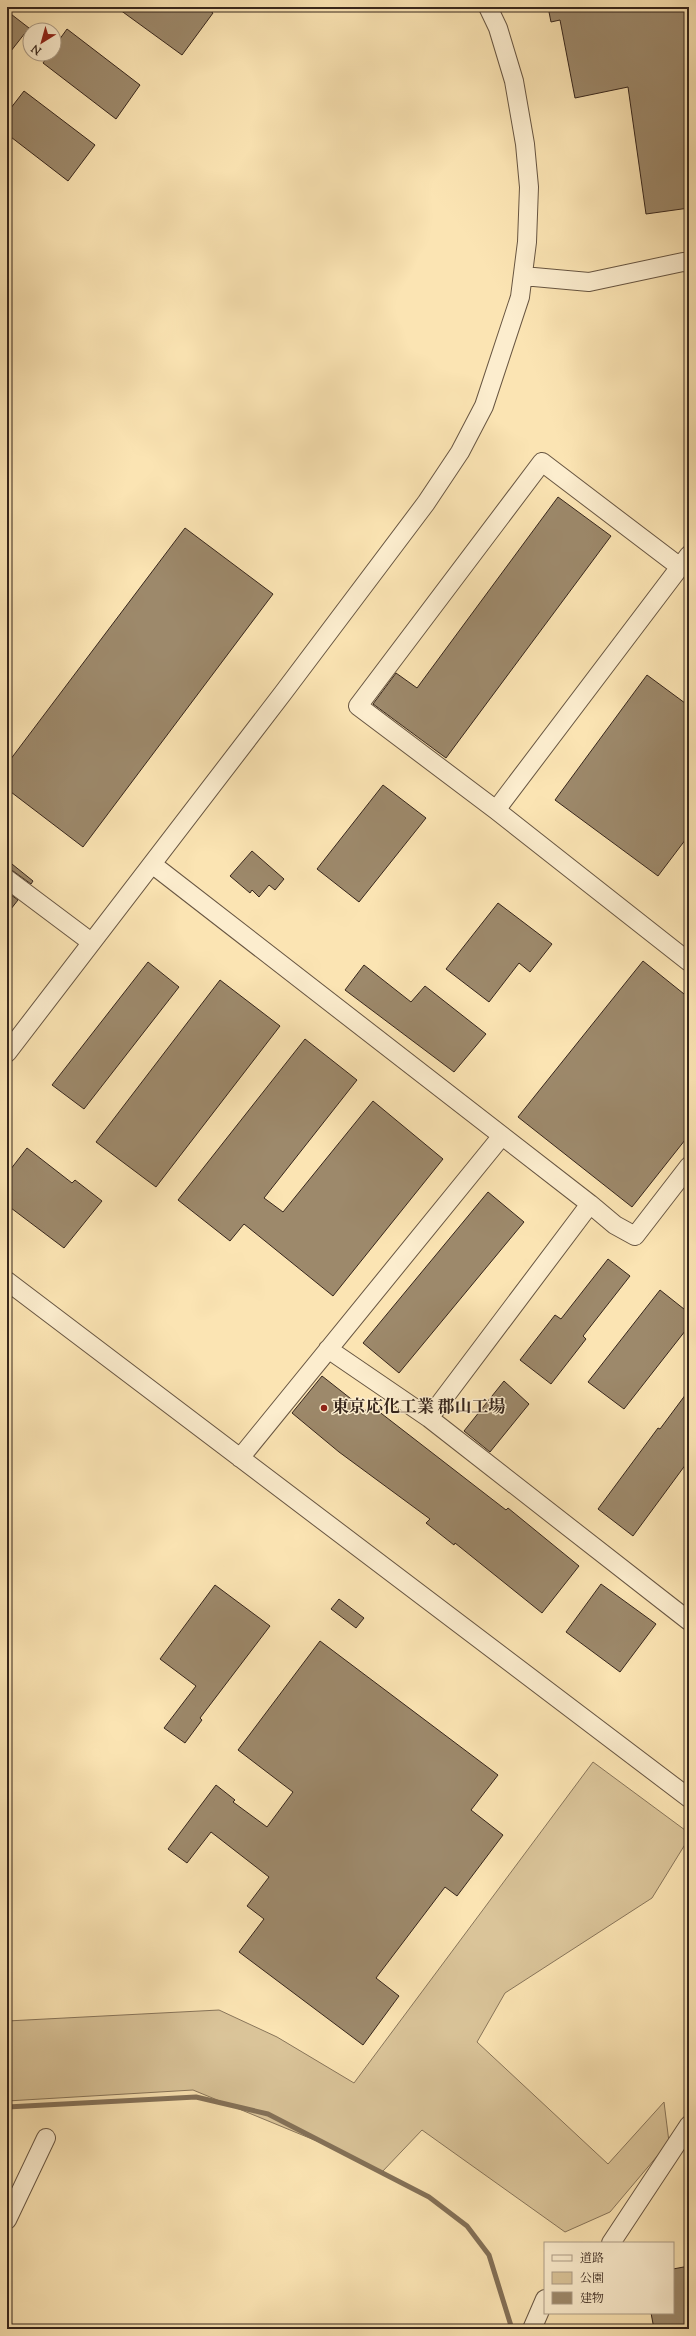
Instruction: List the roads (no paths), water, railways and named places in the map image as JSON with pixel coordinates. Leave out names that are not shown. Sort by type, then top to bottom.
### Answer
[{"type":"street","points":[[7,1053],[421,509],[460,452],[484,406],[520,297],[523,276],[529,187],[514,81],[498,28],[488,7]]},
{"type":"street","points":[[523,276],[589,282],[683,262],[689,263]]},
{"type":"street","points":[[496,810],[684,561],[542,462],[358,706],[496,810],[689,962]]},
{"type":"street","points":[[152,864],[501,1137],[590,1204],[614,1225],[635,1236],[689,1166]]},
{"type":"street","points":[[7,879],[91,942]]},
{"type":"street","points":[[240,1458],[501,1137]]},
{"type":"street","points":[[428,1418],[590,1204]]},
{"type":"street","points":[[7,1281],[689,1798]]},
{"type":"street","points":[[328,1349],[428,1418],[689,1621]]},
{"type":"street","points":[[612,2242],[689,2125]]},
{"type":"street","points":[[7,2220],[46,2138]]},
{"type":"street","points":[[532,2329],[544,2301]]},
{"type":"waterway","points":[[7,2107],[196,2097],[268,2114],[429,2197],[467,2226],[489,2255],[512,2329]]},
{"type":"place","name":"東京応化工業 郡山工場","points":[[324,1408]]}]
